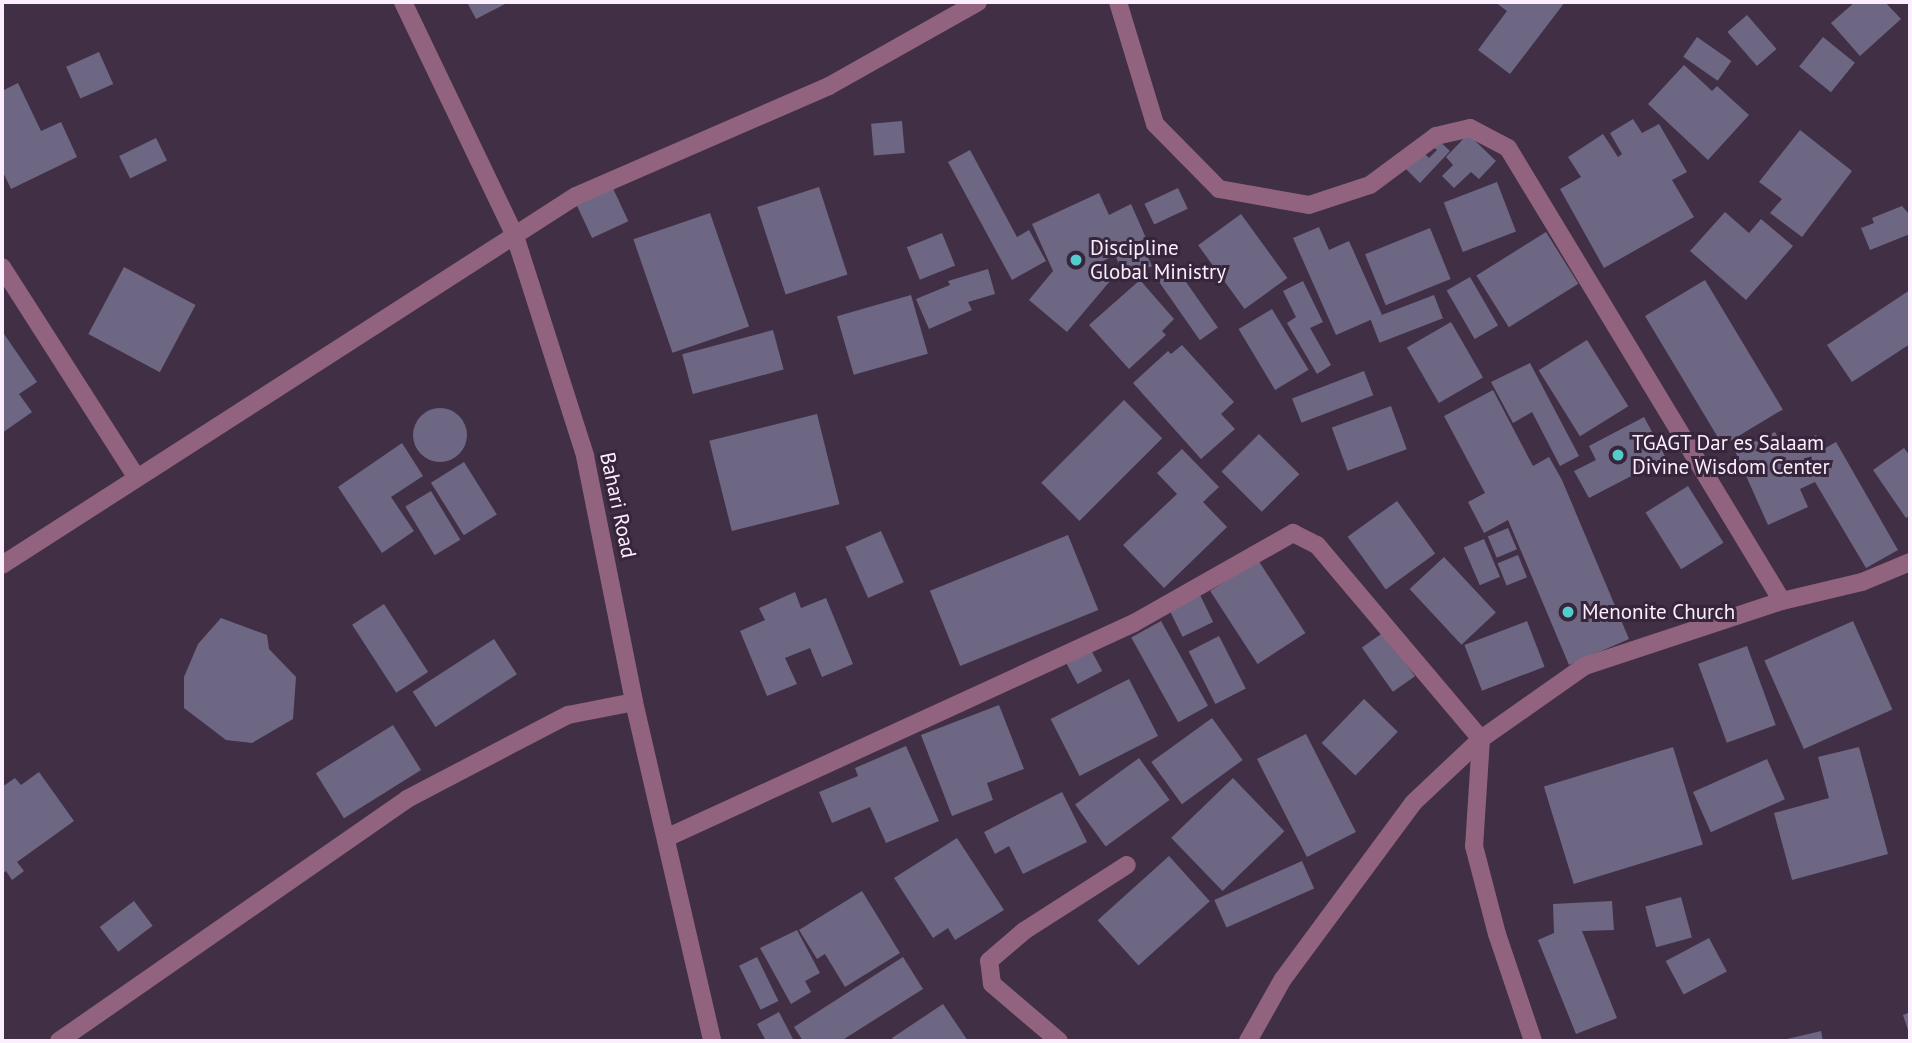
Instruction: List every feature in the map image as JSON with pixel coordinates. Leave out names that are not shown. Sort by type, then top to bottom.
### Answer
[{"type":"street","name":"Bahari Road","points":[[403,2],[515,236],[585,456],[634,702],[712,1041]]},
{"type":"street","points":[[2,565],[576,196],[829,86],[978,2]]},
{"type":"street","points":[[1118,2],[1155,124],[1219,189],[1309,205],[1370,185],[1436,135],[1470,128],[1508,148],[1782,601]]},
{"type":"street","points":[[2,267],[137,478]]},
{"type":"street","points":[[666,838],[1134,624],[1293,533],[1317,545],[1481,739],[1474,846],[1497,934],[1533,1041]]},
{"type":"street","points":[[1248,1041],[1283,979],[1413,803],[1481,739],[1585,666],[1782,601],[1861,582],[1910,562]]},
{"type":"street","points":[[58,1041],[407,799],[568,715],[634,702]]},
{"type":"street","points":[[1059,1041],[992,985],[989,961],[1024,931],[1127,865]]},
{"type":"building","points":[[467,2],[509,2],[476,19]]},
{"type":"building","points":[[1495,2],[1565,2],[1510,74],[1478,50],[1507,11]]},
{"type":"building","points":[[1855,2],[1885,2],[1901,19],[1860,56],[1831,23]]},
{"type":"building","points":[[1747,15],[1777,49],[1757,66],[1727,32]]},
{"type":"building","points":[[1697,37],[1731,61],[1718,81],[1683,57]]},
{"type":"building","points":[[1823,37],[1855,63],[1831,92],[1799,67]]},
{"type":"building","points":[[99,52],[113,84],[80,99],[66,67]]},
{"type":"building","points":[[1684,65],[1712,91],[1717,86],[1749,115],[1708,160],[1648,104]]},
{"type":"building","points":[[18,83],[41,131],[61,122],[77,157],[11,189],[2,170],[2,91]]},
{"type":"building","points":[[1633,119],[1642,133],[1659,124],[1687,172],[1672,180],[1694,217],[1604,268],[1560,189],[1581,177],[1568,157],[1603,134],[1618,157],[1622,154],[1610,133]]},
{"type":"building","points":[[902,121],[905,153],[874,156],[871,124]]},
{"type":"building","points":[[1800,130],[1852,171],[1802,237],[1770,213],[1782,199],[1759,182]]},
{"type":"building","points":[[1468,134],[1496,161],[1479,179],[1471,172],[1454,188],[1442,176],[1453,165],[1446,157]]},
{"type":"building","points":[[156,138],[167,160],[130,178],[119,156]]},
{"type":"building","points":[[1436,138],[1450,151],[1420,183],[1404,167],[1420,149],[1429,158],[1437,150],[1431,145]]},
{"type":"building","points":[[970,150],[1017,237],[1029,230],[1046,261],[1012,280],[948,162]]},
{"type":"building","points":[[1497,182],[1516,231],[1463,252],[1444,202]]},
{"type":"building","points":[[611,184],[628,221],[592,238],[575,201]]},
{"type":"building","points":[[819,187],[847,274],[786,295],[757,207]]},
{"type":"building","points":[[1178,188],[1188,209],[1154,224],[1144,204]]},
{"type":"building","name":"Discipline Global Ministry","points":[[1099,193],[1109,215],[1131,204],[1146,238],[1140,241],[1152,266],[1126,279],[1115,255],[1093,266],[1110,281],[1067,332],[1029,300],[1053,271],[1032,224]]},
{"type":"building","points":[[1902,206],[1910,215],[1910,234],[1870,250],[1861,228],[1874,223],[1872,218]]},
{"type":"building","points":[[1725,212],[1749,233],[1761,219],[1793,246],[1746,300],[1690,251]]},
{"type":"building","points":[[710,213],[749,326],[672,353],[633,239]]},
{"type":"building","points":[[1241,214],[1287,278],[1245,309],[1198,245]]},
{"type":"building","points":[[1319,227],[1329,250],[1349,241],[1382,315],[1336,335],[1293,238]]},
{"type":"building","points":[[1430,228],[1451,279],[1386,305],[1365,254]]},
{"type":"building","points":[[1546,232],[1578,284],[1509,327],[1476,275]]},
{"type":"building","points":[[942,233],[955,265],[920,280],[907,247]]},
{"type":"building","points":[[1172,262],[1218,328],[1200,340],[1154,275]]},
{"type":"building","points":[[124,267],[196,305],[160,372],[88,334]]},
{"type":"building","points":[[988,269],[995,294],[968,302],[972,310],[929,329],[916,299],[950,285],[948,281]]},
{"type":"building","points":[[1470,277],[1498,325],[1475,339],[1447,290]]},
{"type":"building","points":[[1140,280],[1174,319],[1162,331],[1166,335],[1129,369],[1089,325]]},
{"type":"building","points":[[1705,280],[1783,409],[1723,445],[1645,316]]},
{"type":"building","points":[[1303,281],[1323,322],[1310,328],[1331,365],[1317,374],[1287,323],[1296,317],[1283,291]]},
{"type":"building","points":[[1910,290],[1910,344],[1852,382],[1827,345]]},
{"type":"building","points":[[911,295],[928,354],[854,375],[837,316]]},
{"type":"building","points":[[1434,295],[1443,318],[1379,343],[1371,319]]},
{"type":"building","points":[[1272,309],[1309,370],[1275,390],[1239,329]]},
{"type":"building","points":[[1451,322],[1483,377],[1439,403],[1407,348]]},
{"type":"building","points":[[773,330],[784,370],[693,394],[682,354]]},
{"type":"building","points":[[2,331],[37,382],[19,394],[32,412],[2,433]]},
{"type":"building","points":[[1587,340],[1628,406],[1580,436],[1539,370]]},
{"type":"building","points":[[1182,345],[1234,402],[1221,414],[1235,429],[1201,459],[1133,383],[1168,351],[1171,354]]},
{"type":"building","points":[[1530,363],[1579,456],[1560,466],[1532,412],[1513,423],[1491,382]]},
{"type":"building","points":[[1364,371],[1373,395],[1301,423],[1292,399]]},
{"type":"building","points":[[1493,390],[1533,466],[1549,457],[1562,480],[1629,639],[1569,665],[1508,520],[1484,533],[1468,502],[1485,493],[1444,416]]},
{"type":"building","points":[[1124,400],[1162,438],[1079,521],[1041,483]]},
{"type":"building","points":[[1391,406],[1407,449],[1348,471],[1332,428]]},
{"type":"building","points":[[440,408],[459,416],[467,435],[459,454],[440,462],[421,454],[413,435],[421,416]]},
{"type":"building","points":[[817,414],[839,504],[732,531],[709,441]]},
{"type":"building","points":[[1644,417],[1666,458],[1589,498],[1574,471],[1596,460],[1589,446]]},
{"type":"building","points":[[1775,432],[1784,450],[1816,435],[1822,450],[1836,442],[1898,550],[1866,568],[1815,482],[1800,489],[1808,507],[1768,525],[1735,451]]},
{"type":"building","points":[[1259,434],[1299,474],[1262,512],[1222,471]]},
{"type":"building","points":[[402,443],[423,476],[391,497],[414,531],[382,553],[338,487]]},
{"type":"building","points":[[1904,448],[1910,456],[1910,515],[1906,518],[1873,470]]},
{"type":"building","points":[[1182,449],[1219,487],[1203,502],[1227,527],[1164,588],[1123,545],[1177,494],[1157,473]]},
{"type":"building","points":[[464,462],[497,515],[464,535],[431,483]]},
{"type":"building","points":[[1688,486],[1724,543],[1681,569],[1646,512]]},
{"type":"building","points":[[431,491],[460,540],[435,555],[405,506]]},
{"type":"building","points":[[1397,501],[1435,554],[1386,589],[1348,537]]},
{"type":"building","points":[[1508,528],[1517,549],[1497,558],[1488,537]]},
{"type":"building","points":[[881,531],[904,582],[868,598],[845,547]]},
{"type":"building","points":[[1068,535],[1098,610],[960,666],[930,591]]},
{"type":"building","points":[[1484,539],[1500,577],[1480,585],[1464,548]]},
{"type":"building","points":[[1518,555],[1527,577],[1507,585],[1498,563]]},
{"type":"building","points":[[1444,557],[1496,613],[1461,645],[1410,589]]},
{"type":"building","points":[[1258,560],[1305,633],[1258,664],[1210,591]]},
{"type":"building","points":[[795,592],[801,608],[826,598],[853,664],[822,677],[810,648],[785,658],[797,684],[767,696],[740,631],[765,620],[759,608]]},
{"type":"building","points":[[1200,595],[1213,622],[1183,637],[1169,610]]},
{"type":"building","points":[[384,604],[428,672],[396,693],[352,625]]},
{"type":"building","points":[[221,618],[267,635],[269,649],[296,677],[293,719],[252,743],[226,740],[184,708],[184,677],[198,644]]},
{"type":"building","points":[[1161,621],[1208,706],[1178,722],[1131,637]]},
{"type":"building","points":[[1527,621],[1545,667],[1482,691],[1464,645]]},
{"type":"building","points":[[1853,621],[1892,710],[1804,749],[1764,660]]},
{"type":"building","points":[[1384,632],[1415,676],[1393,692],[1362,647]]},
{"type":"building","points":[[1219,636],[1246,689],[1215,704],[1189,651]]},
{"type":"building","points":[[494,639],[517,674],[436,727],[413,692]]},
{"type":"building","points":[[1747,646],[1776,725],[1727,743],[1698,664]]},
{"type":"building","points":[[1090,648],[1102,671],[1077,684],[1065,661]]},
{"type":"building","points":[[1129,679],[1158,736],[1080,776],[1051,719]]},
{"type":"building","points":[[1364,699],[1398,732],[1355,776],[1322,743]]},
{"type":"building","points":[[999,705],[1024,769],[987,783],[993,800],[952,816],[921,735]]},
{"type":"building","points":[[1212,718],[1243,760],[1182,804],[1151,762]]},
{"type":"building","points":[[393,725],[421,770],[344,818],[316,773]]},
{"type":"building","points":[[1306,734],[1356,832],[1307,857],[1257,759]]},
{"type":"building","points":[[906,746],[939,821],[886,843],[870,807],[832,823],[819,792],[858,776],[855,768]]},
{"type":"building","points":[[1673,747],[1703,845],[1574,884],[1544,786]]},
{"type":"building","points":[[1859,747],[1888,854],[1792,880],[1774,813],[1829,798],[1818,757]]},
{"type":"building","points":[[1139,758],[1170,800],[1106,847],[1075,804]]},
{"type":"building","points":[[1767,759],[1785,799],[1711,832],[1693,792]]},
{"type":"building","points":[[39,772],[74,821],[17,862],[24,871],[12,880],[6,871],[2,874],[2,787],[15,778],[21,785]]},
{"type":"building","points":[[1233,778],[1284,831],[1223,891],[1171,838]]},
{"type":"building","points":[[1062,792],[1087,842],[1023,874],[1009,846],[995,854],[984,832]]},
{"type":"building","points":[[957,838],[1004,910],[955,940],[948,928],[933,938],[894,878]]},
{"type":"building","points":[[1169,856],[1210,901],[1138,966],[1098,920]]},
{"type":"building","points":[[1302,861],[1314,888],[1227,927],[1214,900]]},
{"type":"building","points":[[862,891],[900,953],[845,987],[825,954],[817,959],[799,930]]},
{"type":"building","points":[[1681,897],[1692,938],[1656,947],[1645,907]]},
{"type":"building","points":[[134,901],[153,926],[118,952],[100,927]]},
{"type":"building","points":[[1612,901],[1614,930],[1582,931],[1617,1018],[1576,1034],[1538,940],[1554,933],[1553,904]]},
{"type":"building","points":[[797,930],[820,973],[805,981],[811,992],[791,1004],[760,948]]},
{"type":"building","points":[[1709,938],[1727,972],[1684,995],[1666,961]]},
{"type":"building","points":[[757,957],[778,1001],[761,1010],[739,966]]},
{"type":"building","points":[[903,957],[923,989],[841,1041],[803,1041],[794,1027]]},
{"type":"building","points":[[943,1004],[968,1041],[894,1041],[892,1038]]},
{"type":"building","points":[[779,1012],[794,1041],[766,1041],[757,1024]]},
{"type":"building","points":[[1910,1012],[1910,1036],[1903,1015]]},
{"type":"building","points":[[1821,1031],[1823,1041],[1783,1041],[1783,1040]]},
{"type":"place","name":"Discipline Global Ministry","points":[[1076,260]]},
{"type":"place","name":"TGAGT Dar es Salaam Divine Wisdom Center","points":[[1618,455]]},
{"type":"place","name":"Menonite Church","points":[[1568,612]]}]
